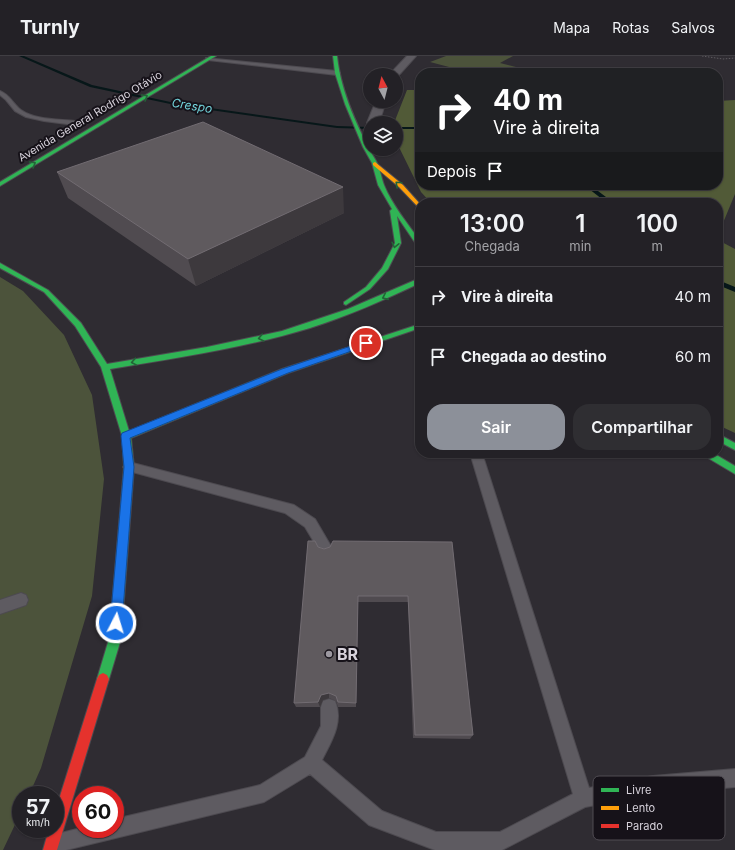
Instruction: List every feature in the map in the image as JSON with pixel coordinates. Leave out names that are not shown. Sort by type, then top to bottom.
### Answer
[{"type":"main road","points":[[335,56],[337,73],[347,104],[363,142]]},
{"type":"main road","name":"Avenida General Rodrigo Otávio","points":[[0,184],[211,58]]},
{"type":"main road","name":"Avenida General Rodrigo Otávio","points":[[61,131],[78,121]]},
{"type":"main road","points":[[371,156],[375,163],[401,186],[415,201]]},
{"type":"main road","points":[[375,163],[381,185],[415,239]]},
{"type":"main road","points":[[317,322],[368,288],[386,269],[398,243],[393,206]]},
{"type":"main road","points":[[0,265],[46,292],[78,325],[105,367],[126,436],[129,467],[115,639],[51,847]]},
{"type":"main road","points":[[105,367],[216,348],[291,331],[381,299],[415,282]]},
{"type":"main road","points":[[126,436],[285,371],[415,328]]},
{"type":"main road","points":[[342,352],[389,346]]},
{"type":"main road","points":[[723,440],[735,447]]},
{"type":"main road","points":[[715,458],[735,470]]},
{"type":"street","points":[[401,68],[412,56]]},
{"type":"lane","points":[[211,58],[337,73]]},
{"type":"lane","points":[[0,93],[8,98],[18,111],[29,116],[78,121]]},
{"type":"lane","points":[[478,458],[583,798]]},
{"type":"lane","points":[[129,467],[289,509],[310,523],[325,548]]},
{"type":"lane","points":[[0,607],[21,600]]},
{"type":"lane","points":[[51,847],[264,793],[311,762],[329,728],[329,706]]},
{"type":"lane","points":[[311,762],[376,818],[436,841],[501,841],[583,798],[593,796]]},
{"type":"lane","points":[[725,779],[735,778]]},
{"type":"path","points":[[702,56],[723,59],[735,58]]},
{"type":"green space","points":[[446,56],[513,56],[500,63],[516,67],[453,68],[430,62]]},
{"type":"green space","points":[[407,90],[415,90],[415,180],[403,155],[403,116],[397,116],[400,108],[403,108],[403,100]]},
{"type":"green space","points":[[735,100],[735,194],[723,223],[723,198],[426,198],[420,190],[723,190],[723,101]]},
{"type":"green space","points":[[723,243],[735,249],[735,433],[723,427]]},
{"type":"green space","points":[[0,277],[23,291],[64,335],[92,395],[104,479],[92,596],[41,768],[33,786],[12,786],[12,831],[3,850],[0,850]]},
{"type":"building","points":[[203,122],[343,187],[188,259],[57,172]]},
{"type":"building","name":"BR","points":[[308,541],[315,541],[318,547],[324,549],[330,547],[333,541],[452,542],[473,735],[415,735],[408,596],[358,596],[356,703],[338,702],[336,696],[329,693],[321,695],[318,702],[294,703]]},
{"type":"waterway","name":"Crespo","points":[[21,56],[91,86],[175,104],[337,127],[363,128]]},
{"type":"waterway","name":"Crespo","points":[[403,128],[415,128]]},
{"type":"waterway","name":"Crespo","points":[[594,190],[604,198]]},
{"type":"waterway","name":"Crespo","points":[[723,284],[735,290]]},
{"type":"traffic: fast","points":[[0,184],[214,56]]},
{"type":"traffic: fast","points":[[335,56],[337,73],[347,104],[365,147],[375,163],[381,185],[415,239]]},
{"type":"traffic: fast","points":[[346,303],[368,288],[385,269],[398,243],[393,211]]},
{"type":"traffic: fast","points":[[0,265],[46,291],[78,325],[105,367],[126,436],[129,467],[115,639],[103,679]]},
{"type":"traffic: fast","points":[[105,367],[207,350],[283,333],[351,311],[415,282]]},
{"type":"traffic: fast","points":[[126,436],[285,371],[415,328]]},
{"type":"traffic: fast","points":[[723,440],[735,447]]},
{"type":"traffic: fast","points":[[715,458],[735,470]]},
{"type":"traffic: slow","points":[[375,164],[401,186],[415,201]]},
{"type":"traffic: jam","points":[[50,850],[103,679]]},
{"type":"place","name":"BR","points":[[329,654]]},
{"type":"route","points":[[116,623],[129,467],[126,436],[230,392],[366,343]]}]
